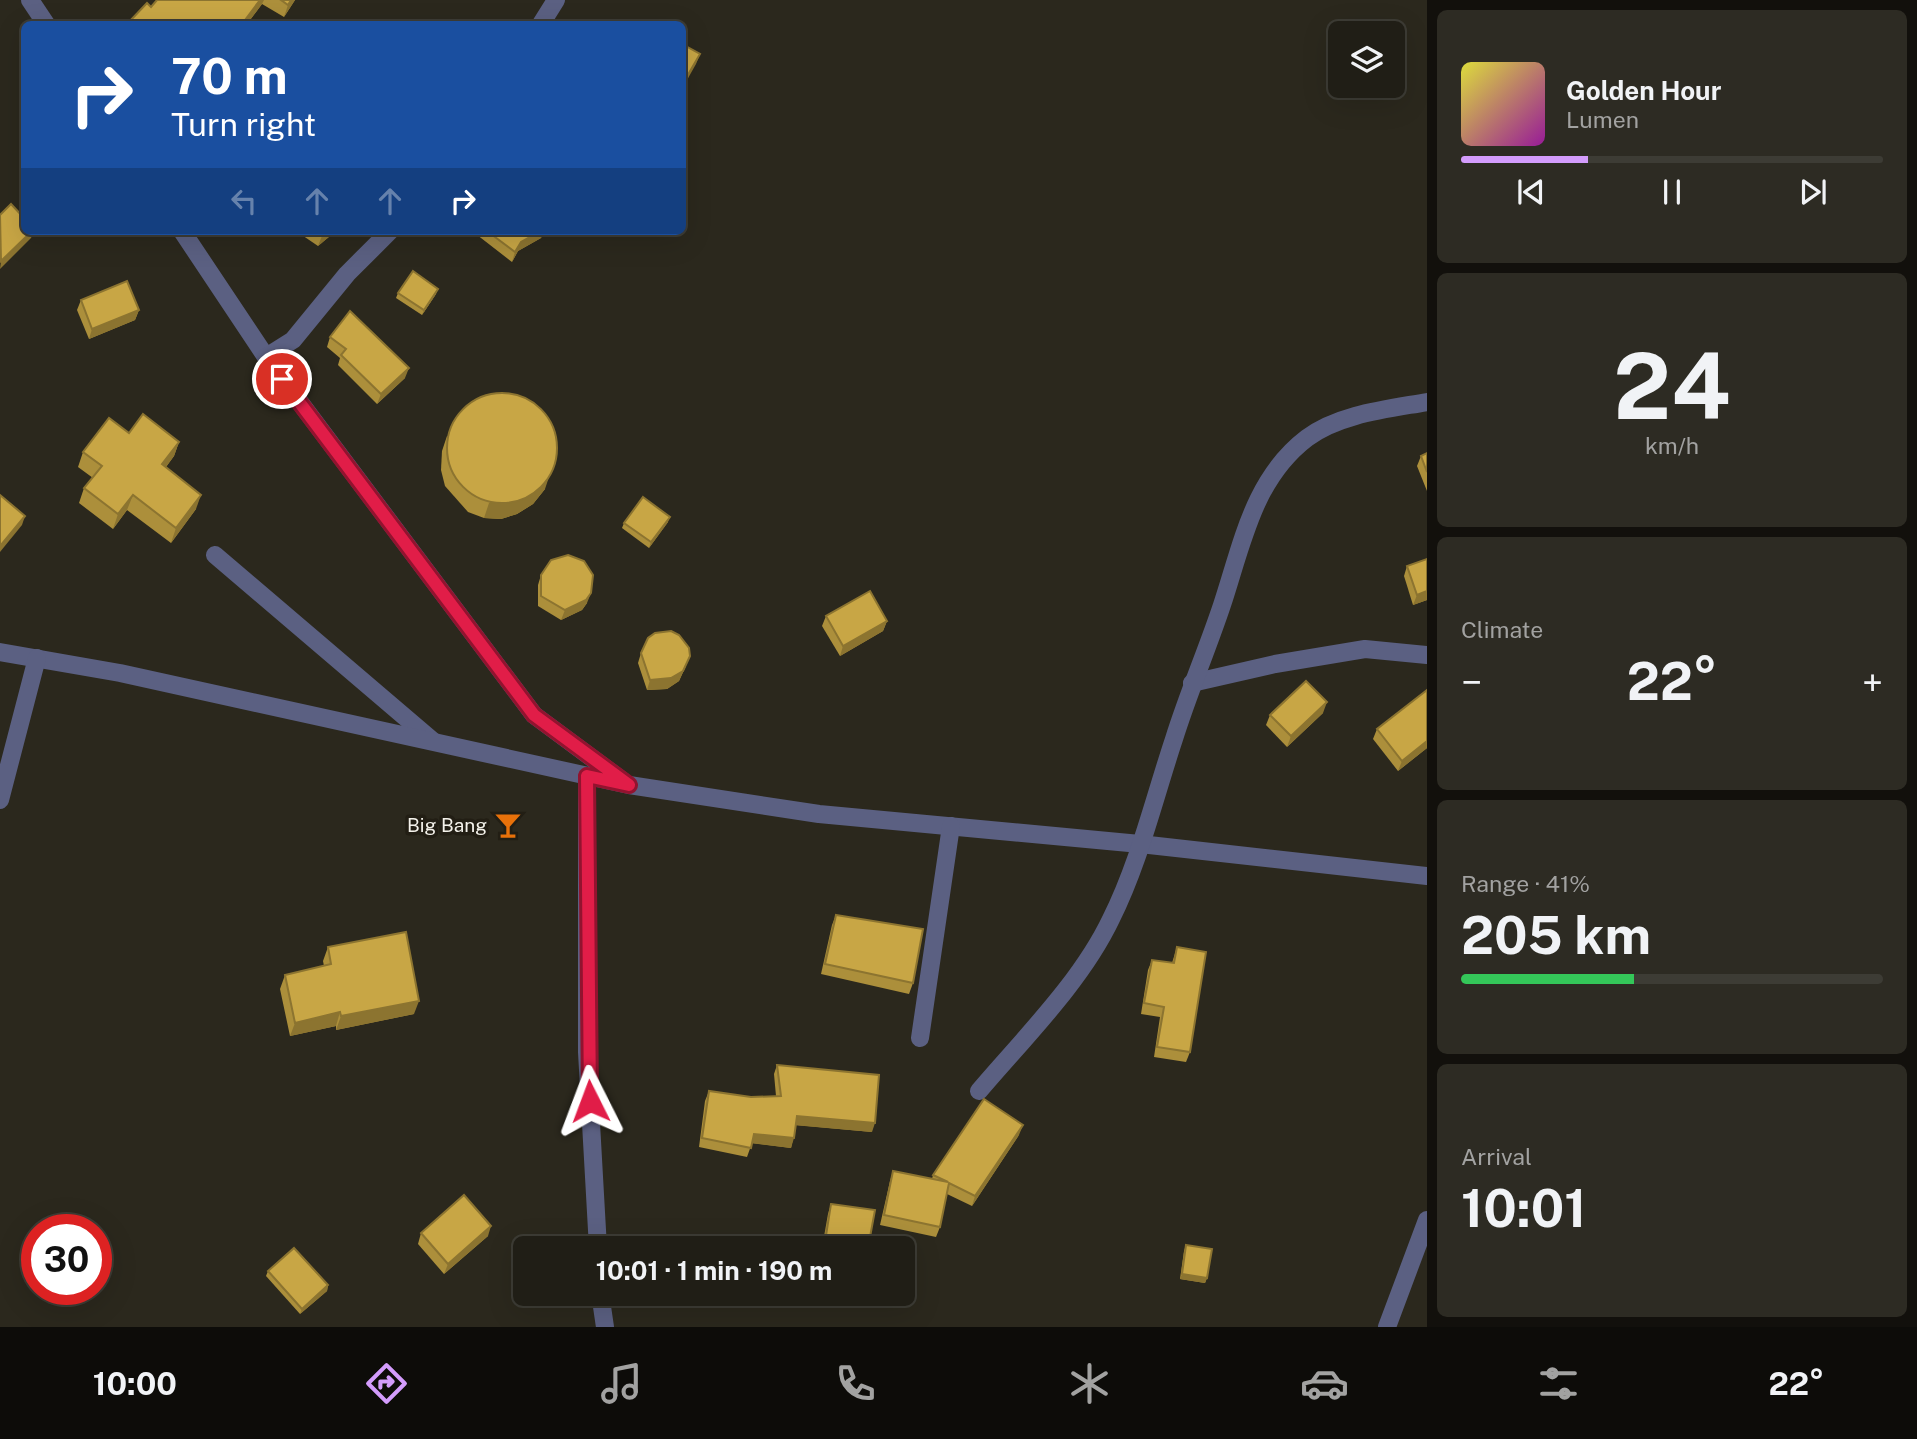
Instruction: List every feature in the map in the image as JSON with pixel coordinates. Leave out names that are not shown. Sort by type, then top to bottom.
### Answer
[{"type":"street","points":[[30,0],[44,21]]},
{"type":"street","points":[[543,21],[556,0]]},
{"type":"street","points":[[185,235],[266,357],[534,715],[629,785]]},
{"type":"street","points":[[266,357],[293,340],[347,274],[386,235]]},
{"type":"street","points":[[979,1091],[1065,990],[1111,920],[1140,844],[1192,683],[1222,607],[1247,523],[1267,480],[1307,438],[1362,413],[1427,402]]},
{"type":"street","points":[[215,555],[435,743]]},
{"type":"street","points":[[1192,683],[1275,664],[1365,649],[1427,655]]},
{"type":"street","points":[[0,652],[120,673],[629,785],[820,814],[1140,844],[1427,876]]},
{"type":"street","points":[[0,800],[37,659]]},
{"type":"street","points":[[587,776],[587,1052],[597,1236]]},
{"type":"street","points":[[920,1038],[951,826]]},
{"type":"street","points":[[1387,1327],[1427,1220]]},
{"type":"street","points":[[602,1306],[604,1327]]},
{"type":"building","points":[[157,0],[260,0],[244,21],[130,21],[147,3],[151,7]]},
{"type":"building","points":[[686,46],[700,54],[686,78]]},
{"type":"building","points":[[11,204],[21,215],[21,235],[28,235],[1,261],[0,215]]},
{"type":"building","points":[[492,235],[534,235],[521,242],[515,252]]},
{"type":"building","points":[[413,271],[438,289],[424,310],[398,293]]},
{"type":"building","points":[[127,281],[139,310],[92,329],[81,300]]},
{"type":"building","points":[[350,311],[409,368],[381,394],[341,355],[346,349],[330,337]]},
{"type":"building","points":[[502,393],[523,397],[541,409],[553,427],[557,448],[553,469],[541,487],[523,499],[502,503],[481,499],[463,487],[451,469],[447,448],[451,427],[463,409],[481,397]]},
{"type":"building","points":[[143,414],[179,442],[162,464],[201,495],[176,528],[133,495],[118,514],[84,488],[102,466],[83,452],[109,418],[129,433]]},
{"type":"building","points":[[1427,453],[1427,472],[1421,456]]},
{"type":"building","points":[[0,495],[25,516],[0,546]]},
{"type":"building","points":[[643,497],[670,517],[651,542],[624,523]]},
{"type":"building","points":[[568,555],[584,561],[593,575],[591,593],[586,600],[565,610],[541,596],[541,575],[551,560]]},
{"type":"building","points":[[1427,559],[1427,591],[1417,595],[1407,566]]},
{"type":"building","points":[[870,591],[887,621],[843,646],[826,616]]},
{"type":"building","points":[[671,631],[679,635],[689,648],[690,656],[683,671],[671,678],[650,680],[641,653],[648,638],[655,633]]},
{"type":"building","points":[[1306,681],[1327,702],[1291,736],[1270,715]]},
{"type":"building","points":[[1427,690],[1427,741],[1402,761],[1377,729]]},
{"type":"building","points":[[836,915],[923,929],[913,983],[825,964]]},
{"type":"building","points":[[406,932],[419,1001],[341,1016],[340,1012],[295,1023],[285,975],[331,964],[328,947]]},
{"type":"building","points":[[1177,947],[1206,952],[1190,1052],[1157,1047],[1164,1007],[1144,1003],[1152,960],[1174,963]]},
{"type":"building","points":[[777,1065],[879,1075],[875,1123],[797,1116],[794,1138],[754,1134],[751,1148],[702,1138],[709,1091],[751,1097],[781,1096]]},
{"type":"building","points":[[984,1099],[1023,1125],[975,1196],[949,1183],[940,1227],[884,1215],[893,1171],[948,1182],[933,1175]]},
{"type":"building","points":[[464,1195],[491,1226],[448,1264],[421,1233]]},
{"type":"building","points":[[831,1204],[875,1210],[870,1236],[826,1236]]},
{"type":"building","points":[[1186,1245],[1212,1249],[1207,1278],[1182,1274]]},
{"type":"building","points":[[294,1248],[328,1285],[302,1309],[268,1271]]},
{"type":"place","name":"Big Bang","points":[[508,825]]},
{"type":"route","points":[[282,379],[534,715],[629,785],[587,776],[587,1052],[590,1101]]}]
